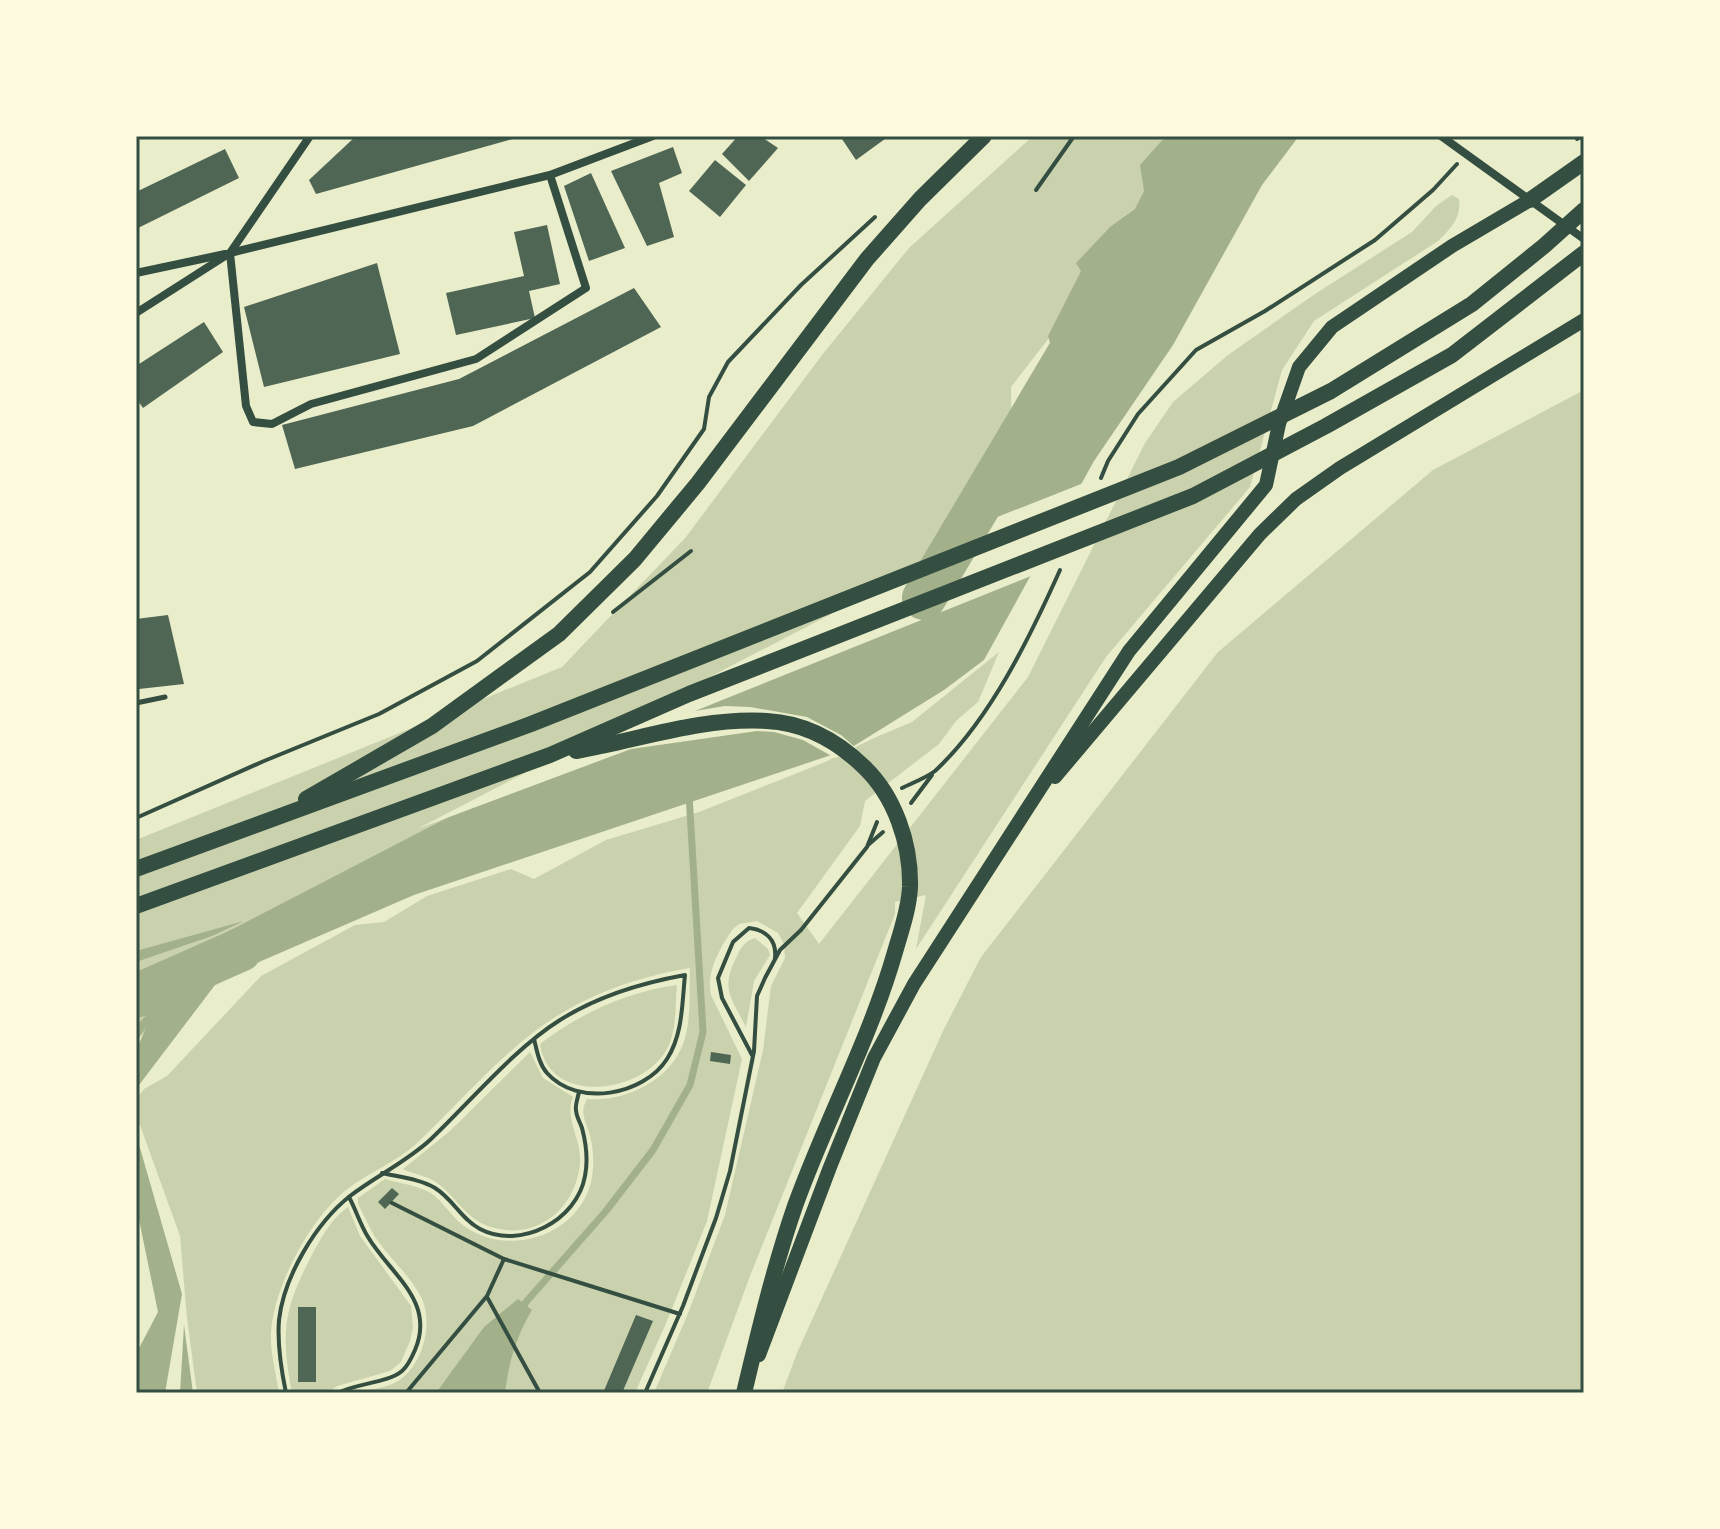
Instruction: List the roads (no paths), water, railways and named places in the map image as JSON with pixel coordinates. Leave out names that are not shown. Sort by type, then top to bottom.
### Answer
[{"type":"main road","points":[[266,821],[432,726],[559,634],[635,559],[698,483],[867,259],[920,199],[984,136]]},
{"type":"main road","points":[[1530,200],[1584,162]]},
{"type":"main road","points":[[136,869],[531,724],[1179,467],[1331,391],[1472,304],[1584,210]]},
{"type":"main road","points":[[136,906],[550,755],[689,694],[1193,496],[1266,459],[1452,355],[1584,253]]},
{"type":"main road","points":[[550,755],[610,745],[673,729],[732,721],[769,721],[812,730],[841,747],[876,778],[902,828],[910,889],[905,916],[889,973],[796,1205],[765,1302],[744,1393]]},
{"type":"street","points":[[136,313],[230,253],[310,136]]},
{"type":"street","points":[[136,273],[550,175],[653,136]]},
{"type":"street","points":[[1441,136],[1584,239]]},
{"type":"street","points":[[230,253],[246,406],[253,422],[272,424],[311,404],[476,359],[586,288],[550,175]]},
{"type":"street","points":[[744,1393],[874,1058],[914,984],[1129,651],[1266,485],[1279,424],[1299,367],[1332,327],[1452,246],[1530,200]]},
{"type":"street","points":[[1019,820],[1260,534],[1296,499],[1403,428],[1584,320]]},
{"type":"lane","points":[[136,703],[165,697]]},
{"type":"waterway","points":[[924,598],[1079,337]]},
{"type":"waterway","points":[[521,1311],[653,1150],[690,1085],[703,1032],[689,794]]},
{"type":"waterway","points":[[136,996],[240,950]]}]
